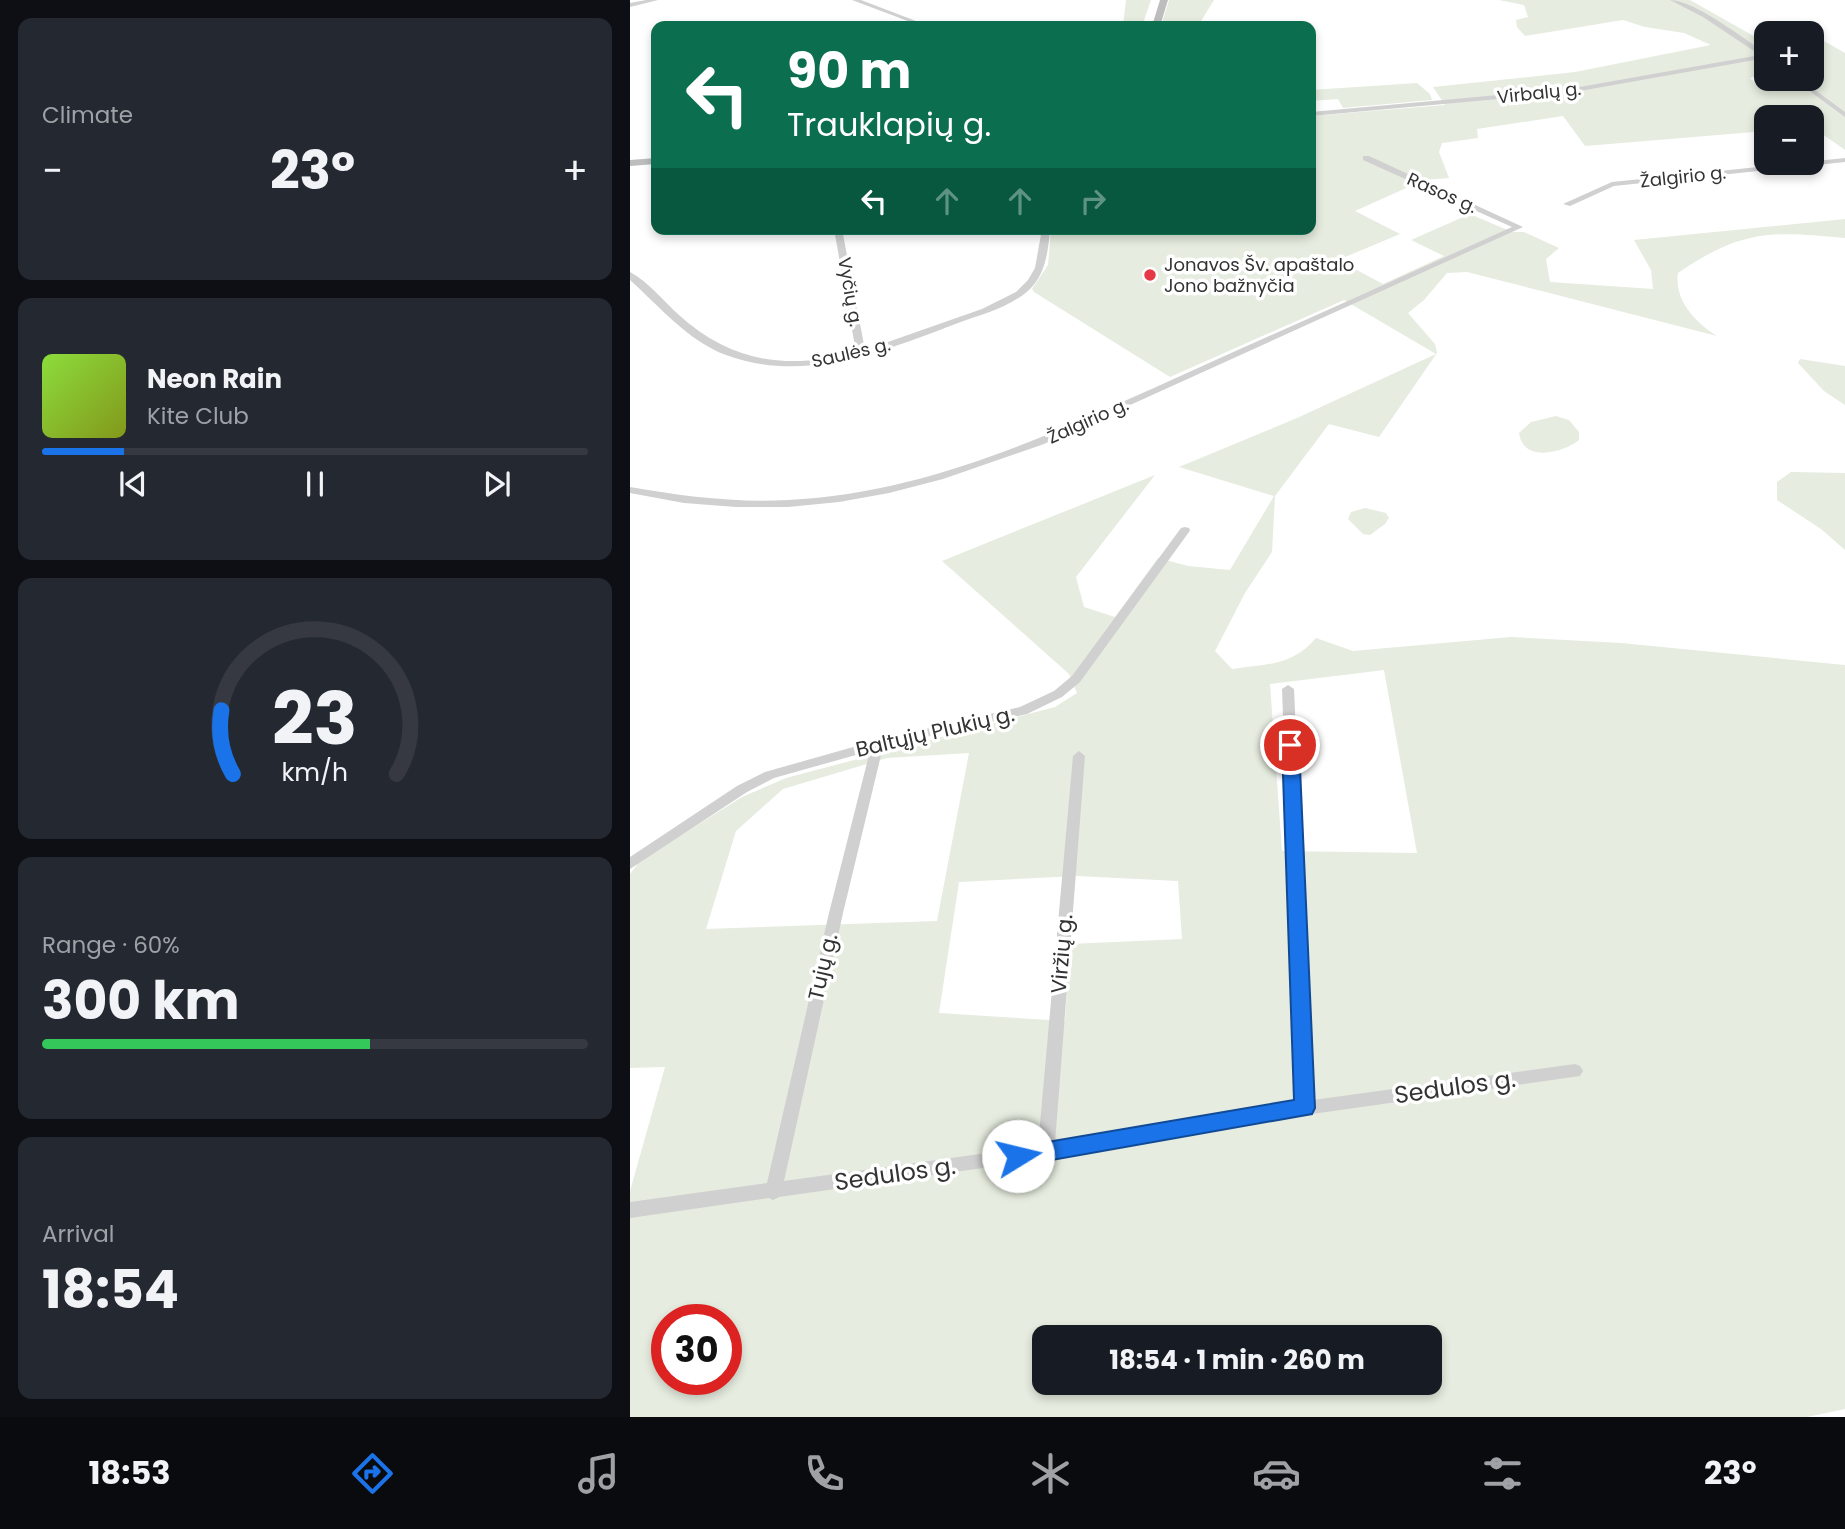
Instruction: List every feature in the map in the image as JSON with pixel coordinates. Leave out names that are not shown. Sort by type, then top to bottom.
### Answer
[{"type":"main road","points":[[1158,21],[1164,0]]},
{"type":"main road","points":[[630,163],[651,161]]},
{"type":"street","points":[[630,5],[655,0]]},
{"type":"street","points":[[855,0],[912,21]]},
{"type":"street","points":[[1673,0],[1705,16],[1754,48]]},
{"type":"street","name":"Virbalų g.","points":[[1316,114],[1574,90],[1754,58]]},
{"type":"street","points":[[1812,91],[1845,115]]},
{"type":"street","name":"Rasos g.","points":[[1366,158],[1519,227]]},
{"type":"street","name":"Žalgirio g.","points":[[1567,204],[1612,184],[1845,160]]},
{"type":"street","name":"Žalgirio g.","points":[[630,490],[665,498],[716,504],[804,502],[904,488],[977,468],[1519,227]]},
{"type":"street","name":"Vyčių g.","points":[[839,235],[861,355]]},
{"type":"street","name":"Saulės g.","points":[[630,275],[710,345],[753,360],[804,364],[861,355],[1000,304],[1026,288],[1043,263],[1045,235]]},
{"type":"street","name":"Baltųjų Plukių g.","points":[[630,864],[741,789],[770,775],[878,744],[1023,710],[1058,694],[1076,679],[1185,530]]},
{"type":"street","points":[[1288,689],[1305,1108]]},
{"type":"street","name":"Tujų g.","points":[[773,1192],[836,913],[878,744]]},
{"type":"street","name":"Viržių g.","points":[[1046,1152],[1079,756]]},
{"type":"street","name":"Sedulos g.","points":[[630,1210],[1046,1152],[1305,1108],[1575,1071]]},
{"type":"shaded area","points":[[1126,0],[1151,0],[1144,21],[1124,21]]},
{"type":"shaded area","points":[[1169,0],[1214,0],[1201,21],[1163,21]]},
{"type":"shaded area","points":[[1499,0],[1690,0],[1754,36],[1754,76],[1750,78],[1754,82],[1754,91],[1824,91],[1824,41],[1845,53],[1845,150],[1824,135],[1824,105],[1754,105],[1754,132],[1585,146],[1563,116],[1477,129],[1478,138],[1442,143],[1439,152],[1449,178],[1424,180],[1355,211],[1400,234],[1338,260],[1383,284],[1444,256],[1411,240],[1470,214],[1512,232],[1524,232],[1559,248],[1546,259],[1550,282],[1653,289],[1651,270],[1634,240],[1845,219],[1845,238],[1797,234],[1758,236],[1721,248],[1678,273],[1679,292],[1683,301],[1694,317],[1717,336],[1467,272],[1447,273],[1424,300],[1408,313],[1435,344],[1437,353],[1379,437],[1329,424],[1275,496],[1272,552],[1245,593],[1215,651],[1232,669],[1288,659],[1316,638],[1353,651],[1511,637],[1621,643],[1845,665],[1845,1409],[1807,1417],[630,1417],[630,1191],[665,1067],[630,1068],[630,874],[640,861],[742,797],[786,778],[1055,707],[1077,693],[1069,674],[942,561],[1155,475],[1076,577],[1084,607],[1115,617],[1158,558],[1188,566],[1230,570],[1274,496],[1179,467],[1297,418],[1436,354],[1344,300],[1170,377],[1034,292],[1032,289],[1048,265],[1050,235],[1316,235],[1316,116],[1445,105],[1433,87],[1575,72],[1711,45],[1684,33],[1645,27],[1623,20],[1525,36],[1517,27],[1516,20],[1528,17],[1524,5]],"holes":[[[1384,670],[1417,853],[1282,851],[1270,684]],[[969,753],[937,921],[706,929],[736,831],[783,789],[887,758]],[[1077,876],[1178,881],[1182,939],[1070,944],[1065,1021],[939,1013],[959,882]]]},
{"type":"shaded area","points":[[1417,83],[1430,94],[1432,100],[1343,108],[1338,99],[1316,101],[1316,90]]},
{"type":"shaded area","points":[[1800,359],[1845,366],[1845,405],[1824,391],[1798,363]]},
{"type":"shaded area","points":[[1556,416],[1569,420],[1579,432],[1579,440],[1563,449],[1544,453],[1528,449],[1519,433],[1531,422]]},
{"type":"shaded area","points":[[1791,472],[1845,473],[1845,550],[1821,529],[1777,500],[1777,482]]},
{"type":"shaded area","points":[[1365,508],[1386,513],[1389,518],[1370,535],[1363,534],[1348,519],[1351,512]]},
{"type":"place","name":"Jonavos Šv. apaštalo Jono bažnyčia","points":[[1150,275]]},
{"type":"route","points":[[1018,1156],[1305,1108],[1290,745]]}]
